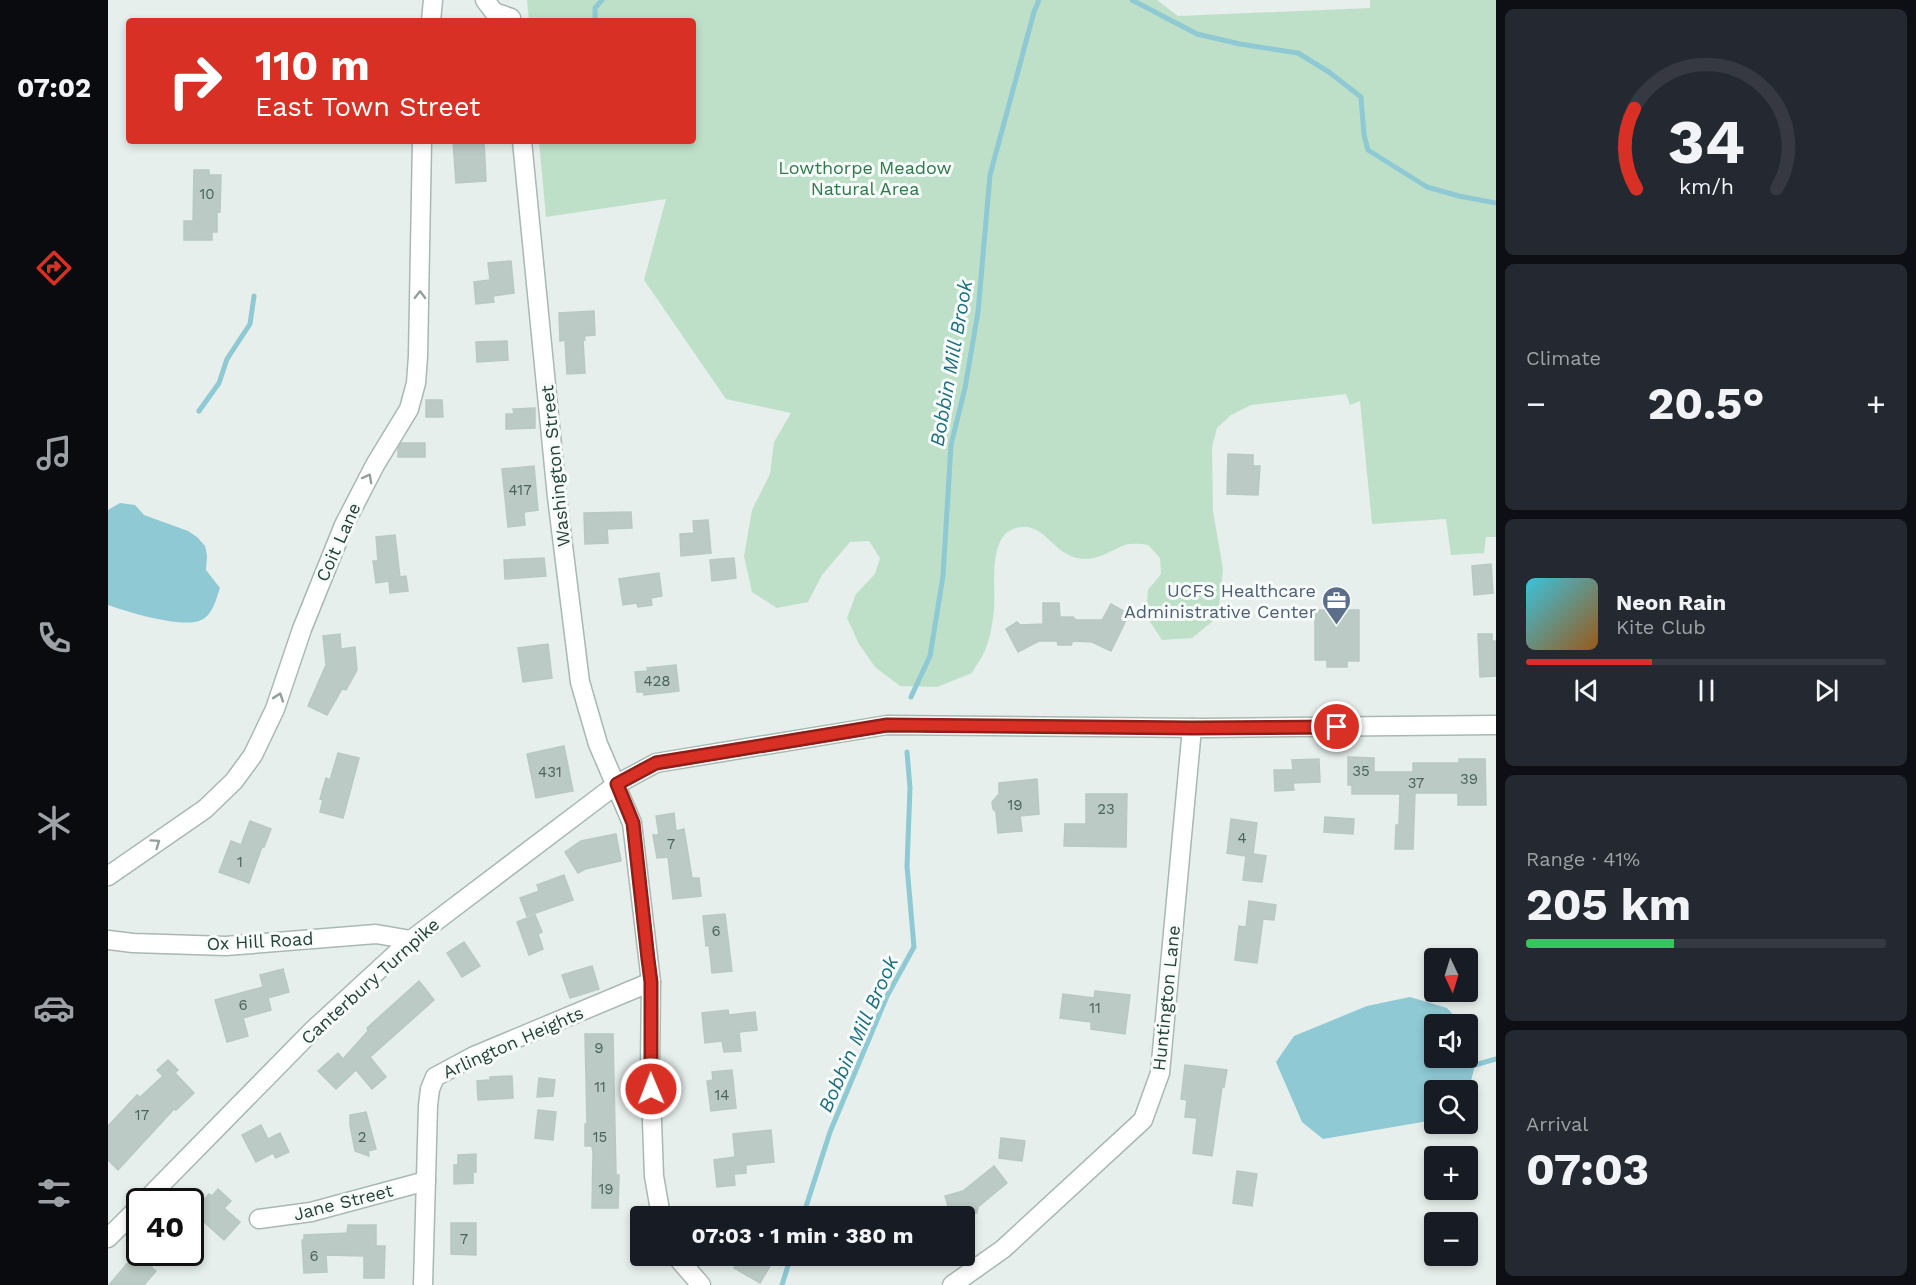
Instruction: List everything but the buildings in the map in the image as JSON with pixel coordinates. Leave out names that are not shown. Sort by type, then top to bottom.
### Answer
[{"type":"street","points":[[431,18],[434,0]]},
{"type":"street","points":[[485,0],[494,12],[511,13]]},
{"type":"street","name":"Coit Lane","points":[[108,876],[205,809],[226,790],[253,755],[275,709],[302,629],[344,525],[366,482],[409,409],[416,382],[418,356],[422,144]]},
{"type":"street","name":"Washington Street","points":[[522,144],[557,497],[580,682],[598,744],[633,823],[651,982],[650,1067],[654,1176],[659,1206]]},
{"type":"street","name":"Canterbury Turnpike","points":[[158,1188],[312,1031],[411,940],[617,784],[656,763],[887,725],[1192,728],[1496,725]]},
{"type":"street","name":"Huntington Lane","points":[[952,1285],[1003,1249],[1143,1120],[1160,1073],[1192,728]]},
{"type":"street","name":"Ox Hill Road","points":[[108,940],[226,946],[376,934],[411,940]]},
{"type":"street","name":"Arlington Heights","points":[[423,1285],[428,1106],[430,1089],[436,1075],[474,1056],[651,982]]},
{"type":"street","name":"Jane Street","points":[[259,1219],[311,1212],[426,1182]]},
{"type":"street","points":[[108,1238],[126,1220]]},
{"type":"street","points":[[685,1266],[701,1285]]},
{"type":"green space","name":"Lowthorpe Meadow Natural Area","points":[[527,0],[1157,0],[1178,16],[1370,8],[1370,0],[1496,0],[1496,537],[1486,537],[1484,553],[1451,555],[1446,519],[1372,524],[1360,401],[1350,405],[1346,394],[1251,405],[1231,415],[1217,428],[1212,447],[1213,511],[1223,569],[1218,617],[1192,638],[1162,640],[1146,616],[1148,590],[1161,574],[1160,558],[1148,545],[1128,544],[1096,557],[1075,558],[1066,554],[1039,531],[1023,527],[1011,530],[1003,537],[998,547],[995,559],[991,632],[984,652],[972,673],[937,687],[900,686],[875,667],[859,644],[847,618],[856,594],[875,574],[880,558],[869,541],[850,542],[822,575],[808,602],[777,608],[752,592],[744,556],[752,510],[770,474],[774,442],[791,413],[726,399],[644,280],[666,199],[546,217],[539,144],[696,144],[696,18],[529,18]]},
{"type":"water","points":[[120,503],[135,505],[144,515],[188,531],[205,546],[206,570],[220,588],[214,606],[205,618],[193,622],[169,621],[108,605],[108,510]]},
{"type":"water","points":[[1410,997],[1447,1008],[1453,1014],[1424,1014],[1424,1068],[1474,1068],[1471,1080],[1424,1080],[1424,1122],[1323,1139],[1302,1122],[1276,1062],[1294,1036],[1367,1006]]},
{"type":"waterway","points":[[595,18],[595,8],[602,0]]},
{"type":"waterway","name":"Bobbin Mill Brook","points":[[911,697],[930,656],[943,576],[951,445],[965,388],[978,312],[990,175],[1039,0]]},
{"type":"waterway","points":[[1132,0],[1197,34],[1240,44],[1298,53],[1329,72],[1361,97],[1364,135],[1368,150],[1427,187],[1496,203]]},
{"type":"waterway","points":[[199,411],[219,383],[227,359],[250,324],[254,296]]},
{"type":"waterway","name":"Bobbin Mill Brook","points":[[806,1206],[830,1132],[887,996],[914,947],[907,866],[910,788],[907,752]]},
{"type":"waterway","points":[[1478,1064],[1496,1059]]},
{"type":"waterway","name":"Bobbin Mill Brook","points":[[782,1285],[788,1266]]},
{"type":"place","name":"UCFS Healthcare Administrative Center","points":[[1337,626]]},
{"type":"route","points":[[651,1089],[651,982],[633,823],[617,784],[656,763],[887,725],[1337,727]]}]
